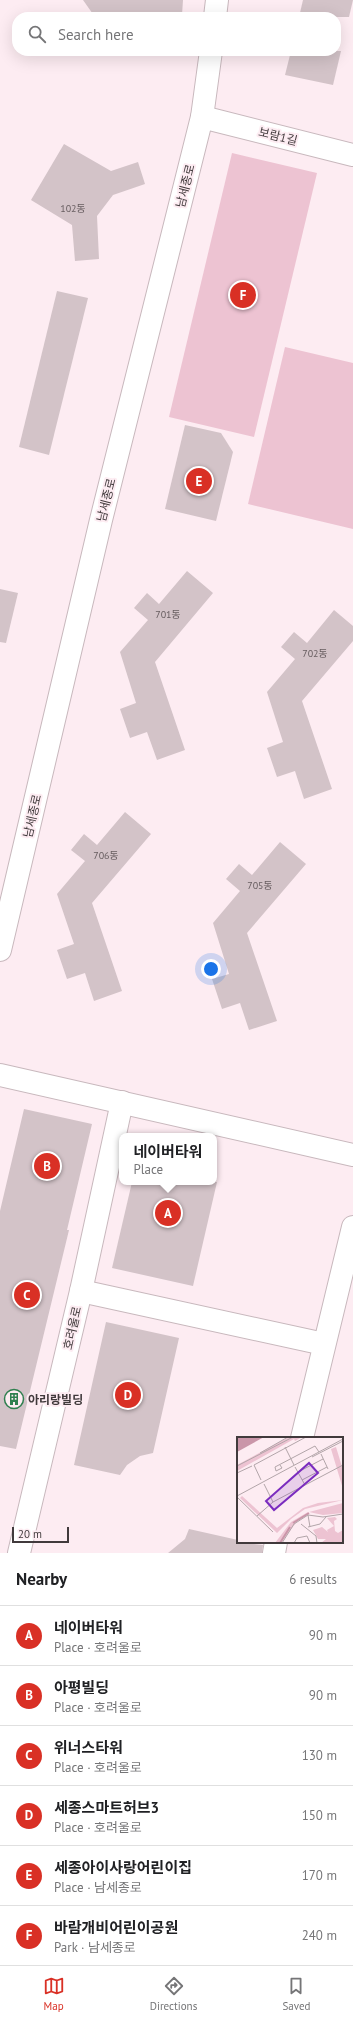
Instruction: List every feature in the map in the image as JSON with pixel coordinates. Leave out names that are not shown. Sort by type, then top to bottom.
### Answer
[{"type":"street","points":[[216,12],[217,0]]},
{"type":"street","name":"남세종로","points":[[0,950],[101,520],[202,117],[210,56]]},
{"type":"street","name":"보람1길","points":[[202,117],[353,155]]},
{"type":"street","points":[[0,1075],[353,1155]]},
{"type":"street","name":"호려울로","points":[[19,1553],[81,1291],[122,1102]]},
{"type":"street","points":[[302,1437],[353,1227]]},
{"type":"street","points":[[81,1291],[324,1344]]},
{"type":"street","points":[[274,1553],[276,1543]]},
{"type":"shaded area","points":[[232,153],[317,173],[254,437],[169,417]]},
{"type":"shaded area","points":[[285,347],[353,363],[353,529],[248,504]]},
{"type":"building","points":[[83,0],[183,0],[182,12],[91,12]]},
{"type":"building","points":[[303,0],[353,0],[349,17],[341,17],[341,12],[300,12]]},
{"type":"building","points":[[290,56],[340,56],[333,85],[285,75]]},
{"type":"building","points":[[64,144],[111,171],[138,162],[145,184],[113,195],[97,216],[99,259],[75,261],[72,225],[31,200]]},
{"type":"building","points":[[57,291],[88,298],[49,455],[19,447]]},
{"type":"building","points":[[185,425],[221,433],[233,452],[216,521],[165,509]]},
{"type":"building","points":[[187,571],[213,593],[155,662],[185,750],[157,760],[147,732],[130,738],[120,709],[136,703],[120,652],[148,620],[134,608],[147,593],[159,604]]},
{"type":"building","points":[[0,589],[18,593],[6,643],[0,642]]},
{"type":"building","points":[[334,610],[353,626],[353,641],[302,701],[332,789],[304,799],[295,771],[277,777],[267,748],[283,742],[267,692],[295,659],[281,647],[294,632],[307,643]]},
{"type":"building","points":[[125,812],[151,834],[92,903],[122,991],[94,1001],[85,973],[67,979],[57,950],[74,944],[57,894],[85,861],[71,850],[84,834],[97,845]]},
{"type":"building","points":[[280,842],[306,864],[247,933],[277,1021],[249,1030],[240,1003],[222,1009],[212,979],[229,974],[213,923],[240,891],[226,879],[239,864],[252,875]]},
{"type":"building","points":[[24,1109],[92,1124],[67,1230],[69,1230],[16,1449],[0,1446],[0,1211]]},
{"type":"building","points":[[131,1185],[216,1185],[193,1286],[112,1268]]},
{"type":"building","points":[[106,1322],[179,1338],[153,1453],[140,1456],[127,1465],[120,1475],[74,1465]]},
{"type":"building","points":[[189,1529],[237,1540],[237,1543],[263,1545],[262,1553],[168,1553],[185,1539]]},
{"type":"place","name":"바람개비어린이공원","points":[[243,295]]},
{"type":"place","name":"세종아이사랑어린이집","points":[[199,481]]},
{"type":"place","name":"아평빌딩","points":[[47,1166]]},
{"type":"place","name":"네이버타워","points":[[168,1213]]},
{"type":"place","name":"위너스타워","points":[[27,1295]]},
{"type":"place","name":"세종스마트허브3","points":[[128,1395]]},
{"type":"place","name":"아리랑빌딩","points":[[14,1399]]}]
